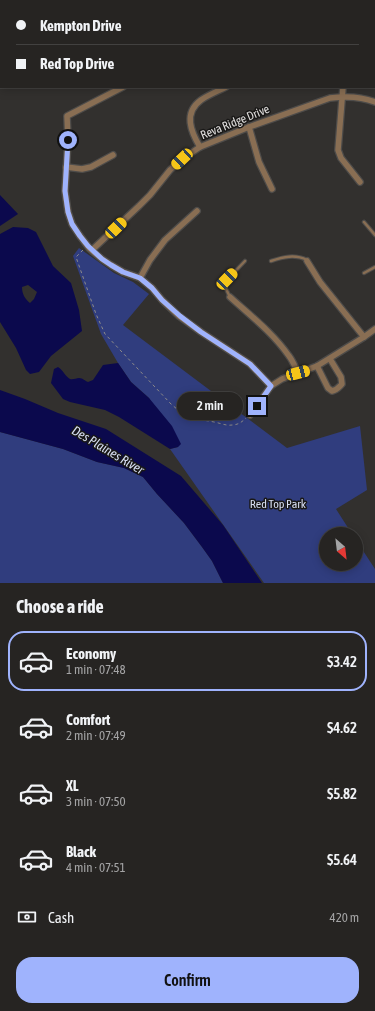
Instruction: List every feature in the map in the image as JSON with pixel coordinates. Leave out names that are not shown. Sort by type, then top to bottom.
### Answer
[{"type":"street","points":[[121,88],[67,116],[68,140],[65,191],[68,212],[72,224],[92,250],[111,265],[123,272],[140,278],[180,316],[201,332],[250,364],[271,386]]},
{"type":"street","points":[[200,147],[193,135],[190,123],[191,114],[195,105],[202,99],[224,88]]},
{"type":"street","points":[[344,88],[338,150],[341,158],[360,182]]},
{"type":"street","name":"Reva Ridge Drive","points":[[92,250],[150,195],[170,170],[182,159],[200,147],[249,127],[330,98],[343,96],[359,97],[375,102]]},
{"type":"street","points":[[249,127],[259,162],[272,188]]},
{"type":"street","points":[[66,167],[82,169],[91,167],[114,155]]},
{"type":"street","points":[[140,278],[150,260],[166,240],[197,211]]},
{"type":"street","points":[[307,261],[320,282],[364,337]]},
{"type":"street","points":[[230,297],[264,327],[278,342],[290,358],[298,373]]},
{"type":"street","points":[[250,415],[271,386],[282,379],[316,366],[375,329]]},
{"type":"street","points":[[316,366],[328,388],[332,391],[339,388],[342,384],[341,377],[330,358]]},
{"type":"lane","points":[[364,222],[375,235]]},
{"type":"lane","points":[[271,261],[290,256],[301,257],[307,261]]},
{"type":"lane","points":[[230,297],[226,289],[226,282],[245,261]]},
{"type":"lane","points":[[364,273],[375,267]]},
{"type":"path","points":[[85,248],[76,257],[96,314],[105,334],[171,404],[180,412],[196,420],[228,425],[240,423],[248,414],[250,415]]},
{"type":"green space","name":"Red Top Park","points":[[79,248],[114,273],[133,282],[149,294],[123,325],[287,448],[360,426],[367,490],[336,509],[348,527],[319,527],[319,571],[363,571],[363,551],[375,569],[375,583],[264,583],[170,449],[178,447],[149,398],[131,382],[101,334],[73,256]]},
{"type":"green space","points":[[0,432],[63,449],[97,462],[124,468],[143,477],[184,523],[212,561],[223,583],[0,583]]},
{"type":"water","points":[[0,195],[18,214],[0,226]]},
{"type":"water","points":[[13,227],[28,228],[36,232],[53,266],[71,283],[79,310],[82,331],[51,356],[39,372],[30,374],[26,370],[16,348],[0,322],[0,234]],"holes":[[[28,285],[37,292],[34,299],[30,303],[24,296],[22,287]]]},
{"type":"water","points":[[118,363],[131,382],[149,398],[172,426],[181,444],[178,447],[170,449],[119,417],[105,410],[63,399],[51,383],[54,369],[58,367],[70,379],[80,378],[88,382],[93,380],[103,365]]},
{"type":"water","name":"Des Plaines River","points":[[0,390],[58,413],[106,429],[181,476],[223,525],[262,583],[223,583],[212,561],[184,523],[143,477],[124,468],[97,462],[63,449],[0,432]]},
{"type":"route","points":[[68,140],[65,191],[68,212],[72,224],[80,236],[90,249],[102,259],[123,272],[140,278],[180,316],[201,332],[250,364],[271,386],[257,406]]}]
